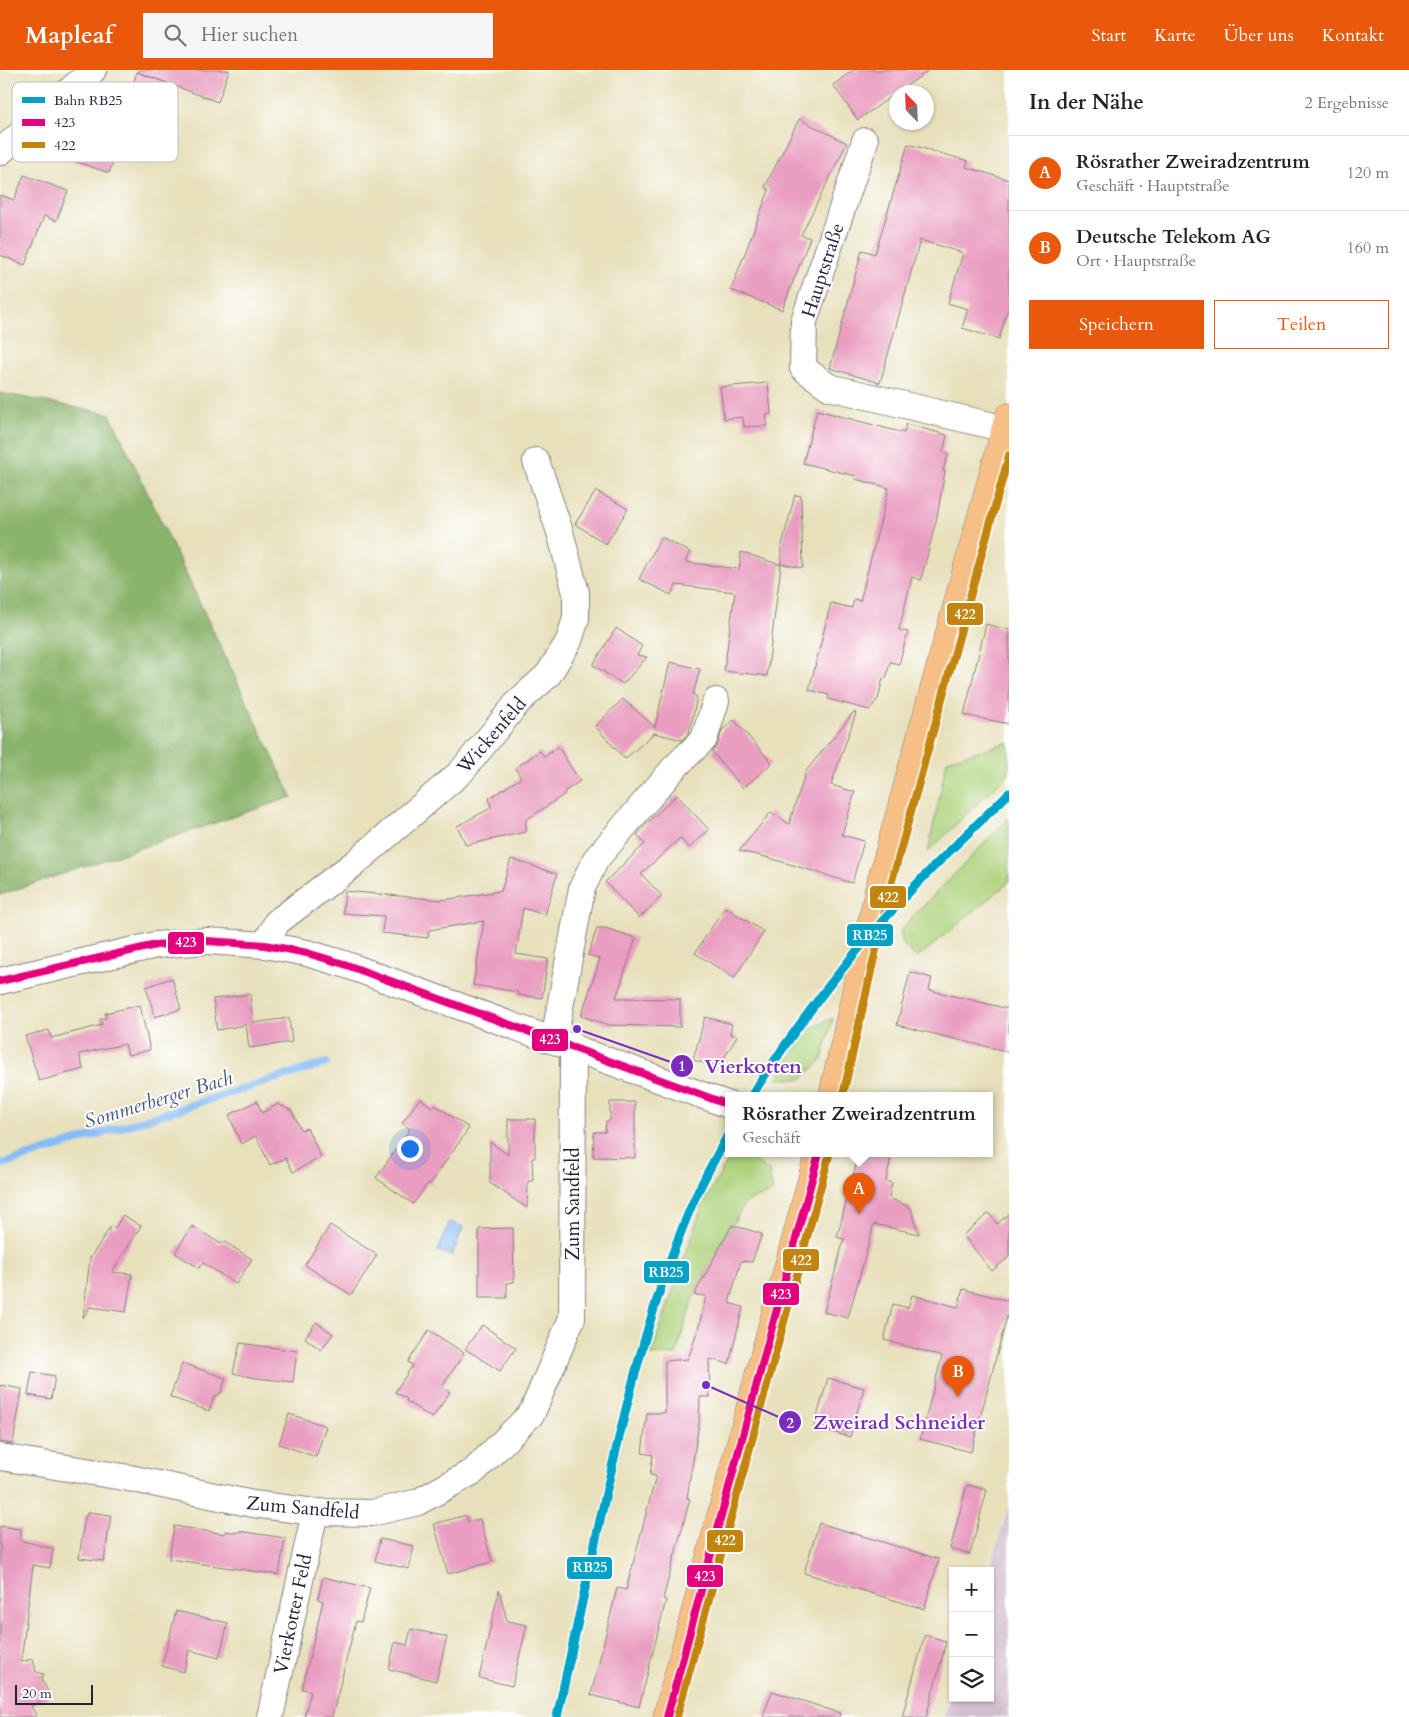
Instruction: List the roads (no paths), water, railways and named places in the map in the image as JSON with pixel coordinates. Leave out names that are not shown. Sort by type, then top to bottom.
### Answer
[{"type":"main road","name":"Hauptstraße","points":[[834,1092],[880,886],[1008,423]]},
{"type":"main road","points":[[667,1717],[818,1157]]},
{"type":"street","points":[[79,82],[93,70]]},
{"type":"street","points":[[0,152],[12,141]]},
{"type":"street","name":"Hauptstraße","points":[[865,141],[804,321],[802,368],[829,387],[1008,423]]},
{"type":"street","name":"Wickenfeld","points":[[265,945],[278,922],[355,863],[461,772],[519,701],[548,675],[569,641],[576,618],[576,594],[560,532],[536,462]]},
{"type":"street","name":"Zum Sandfeld","points":[[0,1457],[129,1478],[246,1502],[315,1512],[372,1513],[418,1502],[474,1471],[532,1414],[572,1318],[564,1043],[582,888],[596,859],[675,767],[704,739],[716,701]]},
{"type":"street","points":[[0,980],[156,945],[207,941],[265,945],[307,953],[344,964],[725,1103]]},
{"type":"street","name":"Vierkotter Feld","points":[[270,1717],[315,1512]]},
{"type":"water","points":[[449,1222],[463,1227],[452,1256],[438,1251]]},
{"type":"waterway","name":"Sommerberger Bach","points":[[0,1165],[326,1063]]},
{"type":"rail line","name":"RB25","points":[[754,1092],[807,1014],[868,937],[924,877],[1009,793]]},
{"type":"rail line","name":"RB25","points":[[557,1717],[620,1434],[651,1319],[676,1244],[691,1207],[704,1178],[725,1140]]},
{"type":"place","name":"Vierkotten","points":[[577,1029]]},
{"type":"place","name":"Rösrather Zweiradzentrum","points":[[859,1214]]},
{"type":"place","name":"Zweirad Schneider","points":[[706,1385]]},
{"type":"place","name":"Deutsche Telekom AG","points":[[958,1397]]}]
